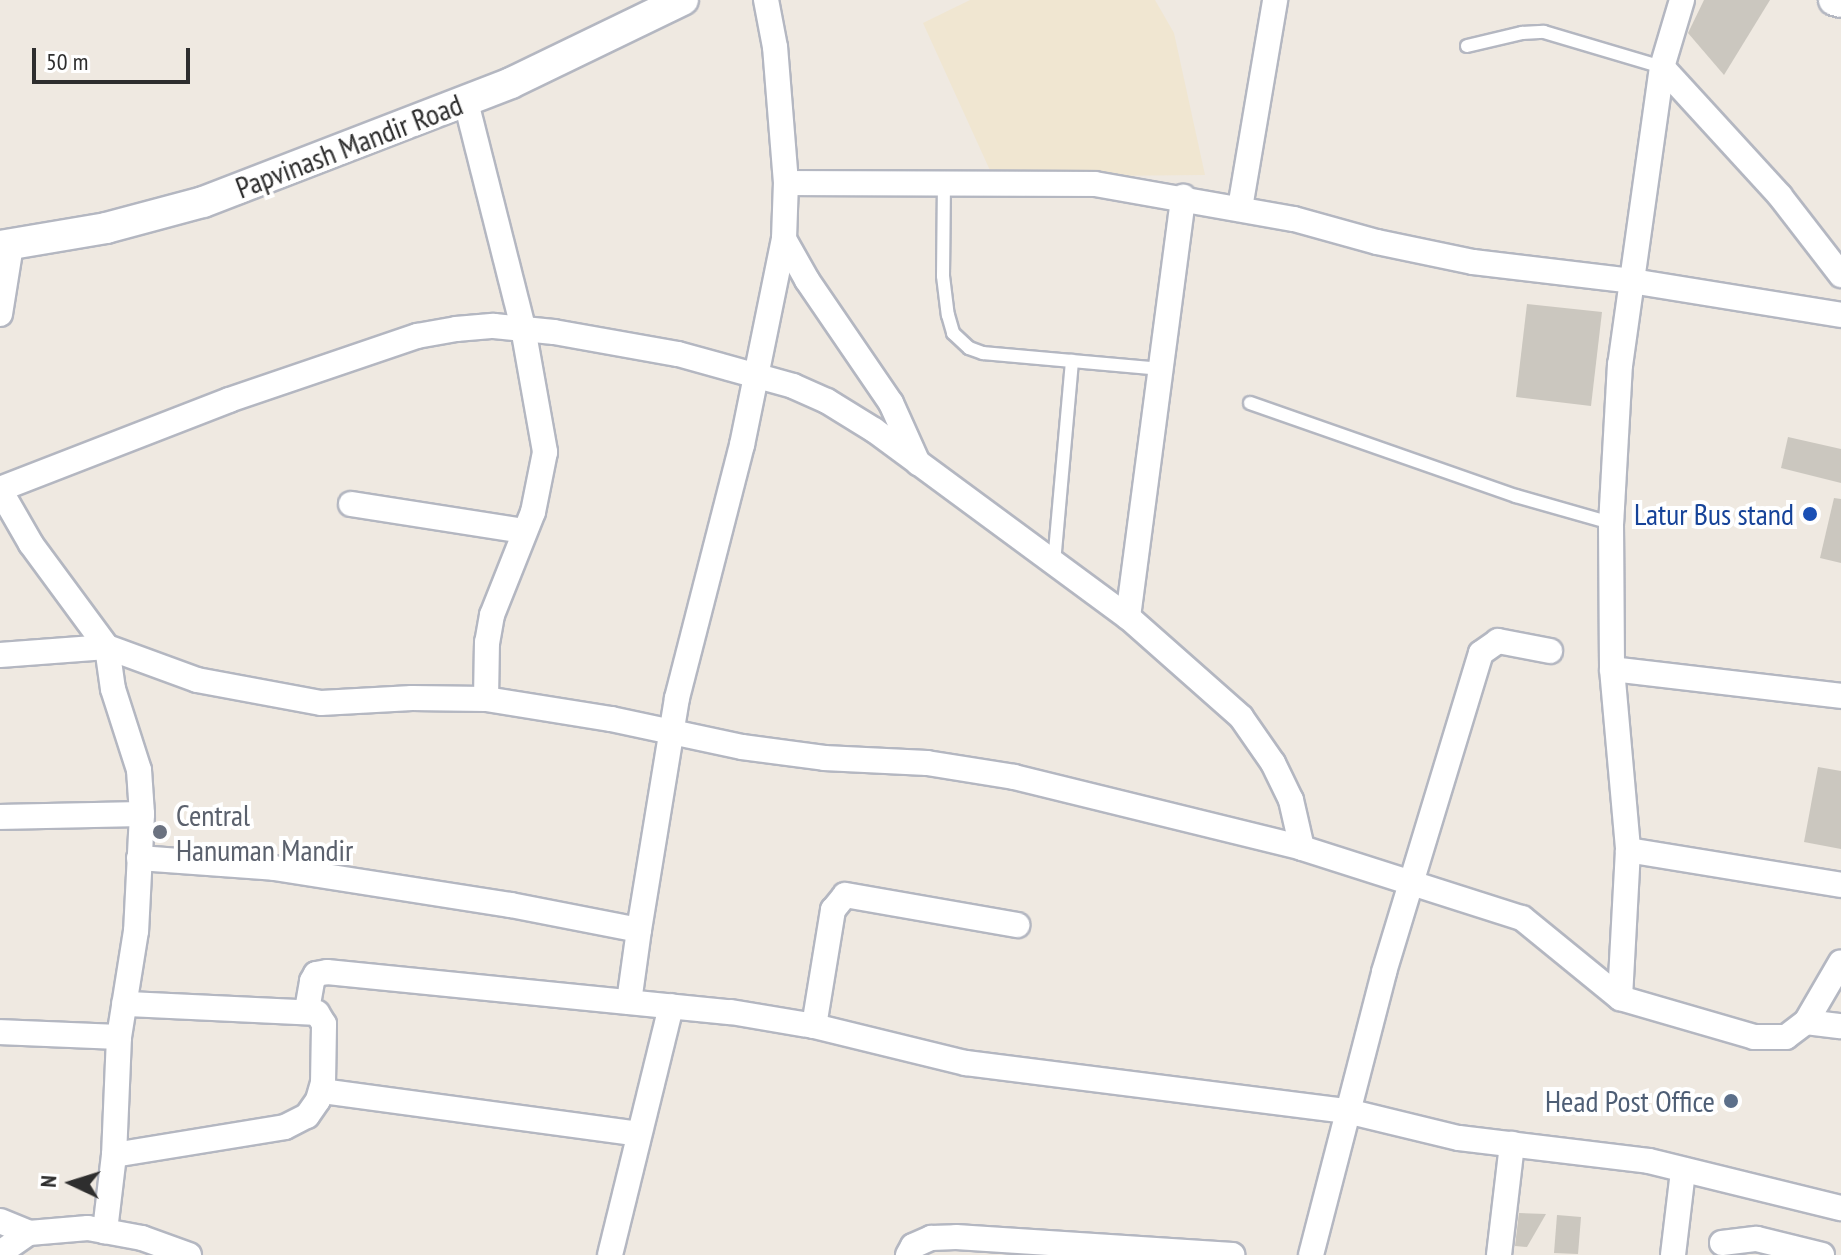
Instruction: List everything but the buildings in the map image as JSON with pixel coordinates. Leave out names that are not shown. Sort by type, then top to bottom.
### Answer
[{"type":"street","name":"Papvinash Mandir Road","points":[[5,246],[106,228],[203,202],[466,102],[683,0]]},
{"type":"street","points":[[629,1002],[670,734],[757,375],[784,239],[786,183],[775,47],[766,0]]},
{"type":"street","points":[[1240,208],[1275,0]]},
{"type":"street","points":[[1620,998],[1628,850],[1612,669],[1611,523],[1620,364],[1662,67],[1682,0]]},
{"type":"street","points":[[1834,0],[1841,2]]},
{"type":"street","points":[[1662,67],[1780,196],[1841,275]]},
{"type":"street","points":[[466,102],[523,328],[545,452],[543,474],[492,615],[486,699]]},
{"type":"street","points":[[786,183],[944,181],[1095,184],[1240,208],[1473,262],[1632,281],[1841,315]]},
{"type":"street","points":[[1128,617],[1183,197]]},
{"type":"street","points":[[784,239],[807,280],[891,403],[918,463]]},
{"type":"street","points":[[0,314],[5,246]]},
{"type":"street","points":[[105,1231],[114,1155],[119,1037],[136,931],[142,814],[139,770],[113,689],[107,647],[31,544],[0,490],[229,400],[417,336],[456,329],[523,328],[678,354],[757,375],[827,401],[918,463],[1128,617],[1241,717],[1273,763],[1285,788],[1302,848]]},
{"type":"street","points":[[351,504],[524,531]]},
{"type":"street","points":[[1311,1255],[1384,972],[1481,653],[1498,641],[1550,651]]},
{"type":"street","points":[[0,655],[107,647],[197,680],[321,703],[412,698],[486,699],[611,719],[670,734],[824,758],[927,763],[1014,777],[1302,848],[1414,881],[1522,918],[1620,998],[1754,1037],[1786,1037],[1806,1022],[1841,962]]},
{"type":"street","points":[[1612,669],[1841,696]]},
{"type":"street","points":[[0,817],[142,814]]},
{"type":"street","points":[[1628,850],[1841,885]]},
{"type":"street","points":[[139,858],[274,868],[365,885],[511,905],[639,930]]},
{"type":"street","points":[[814,1026],[833,910],[845,895],[1017,925]]},
{"type":"street","points":[[307,1010],[312,981],[316,974],[327,972],[671,1006],[814,1026],[966,1063],[1347,1111],[1459,1138],[1649,1161],[1841,1208]]},
{"type":"street","points":[[114,1155],[285,1127],[307,1116],[322,1091],[322,1016],[307,1010],[124,1004]]},
{"type":"street","points":[[610,1255],[671,1006]]},
{"type":"street","points":[[1806,1022],[1841,1026]]},
{"type":"street","points":[[0,1032],[119,1037]]},
{"type":"street","points":[[322,1091],[638,1134]]},
{"type":"street","points":[[1499,1255],[1512,1144]]},
{"type":"street","points":[[1673,1255],[1683,1171]]},
{"type":"street","points":[[0,1221],[29,1233],[88,1228],[105,1231],[142,1238],[189,1255]]},
{"type":"street","points":[[0,1253],[29,1233]]},
{"type":"street","points":[[908,1255],[913,1246],[931,1238],[956,1237],[1232,1255]]},
{"type":"street","points":[[1722,1243],[1757,1239],[1822,1255]]},
{"type":"lane","points":[[1467,46],[1522,33],[1544,32],[1662,67]]},
{"type":"lane","points":[[944,181],[943,276],[953,333],[969,348],[983,353],[1161,369]]},
{"type":"lane","points":[[1054,563],[1072,361]]},
{"type":"lane","points":[[1250,403],[1516,496],[1611,523]]},
{"type":"shaded area","points":[[970,0],[1155,0],[1174,33],[1205,175],[993,177],[923,23]]},
{"type":"place","name":"Latur Bus stand","points":[[1810,514]]},
{"type":"place","name":"Central Hanuman Mandir","points":[[160,832]]},
{"type":"place","name":"Head Post Office","points":[[1731,1101]]}]
